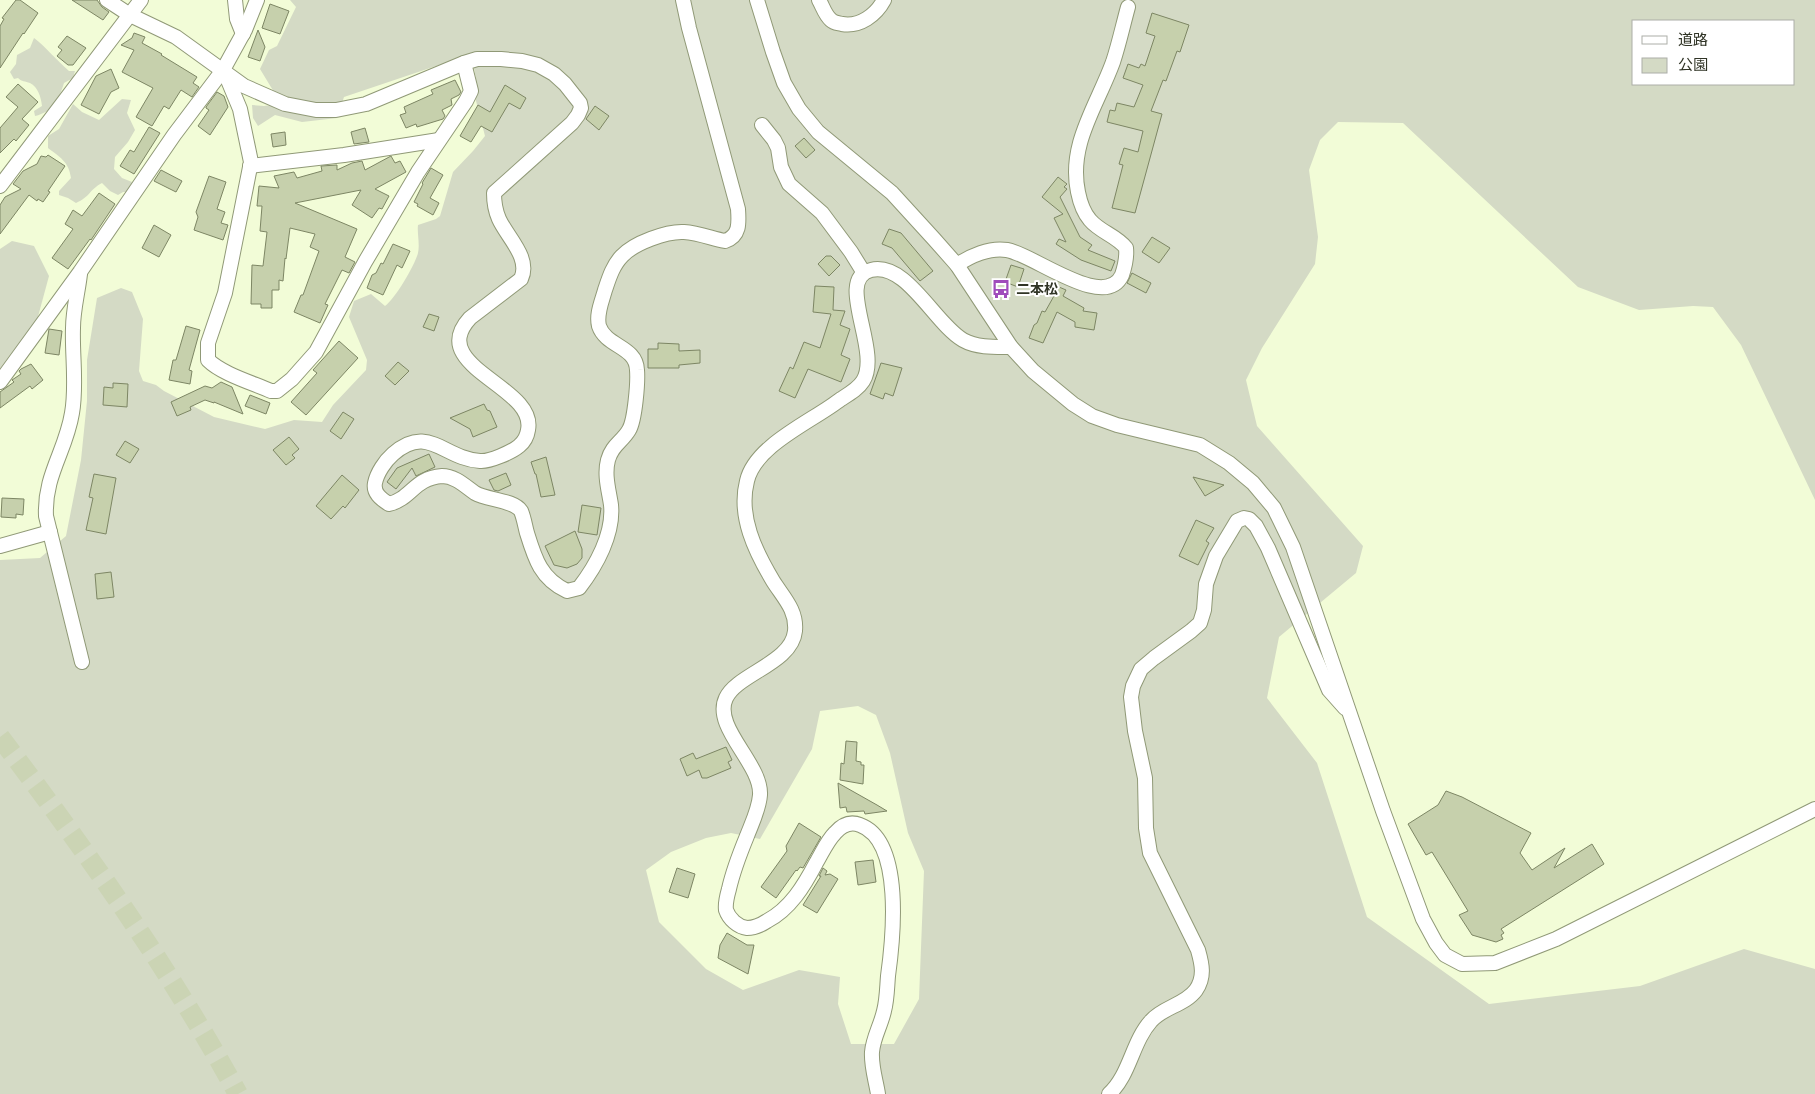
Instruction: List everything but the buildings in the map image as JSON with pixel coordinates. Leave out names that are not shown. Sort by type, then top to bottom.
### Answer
[{"type":"street","points":[[107,0],[130,15],[176,37],[244,86],[285,104],[316,110],[336,110],[366,104],[477,59],[522,61],[538,65],[554,74],[565,84],[580,103],[581,108],[572,122],[494,193],[494,203],[500,221],[511,237],[521,258],[524,273],[521,279],[470,318],[464,325],[458,340],[462,353],[471,364],[525,410],[530,421],[526,439],[519,446],[503,455],[482,462],[432,442],[418,441],[409,443],[390,457],[376,476],[374,487],[379,497],[389,504],[402,499],[427,478],[444,476],[462,482],[476,494],[512,504],[520,510],[531,547],[541,570],[551,581],[567,591],[579,588],[599,558],[609,526],[611,507],[607,486],[607,463],[611,450],[630,428],[636,395],[636,360],[602,333],[597,318],[610,274],[622,256],[642,243],[665,234],[682,232],[700,234],[725,241],[736,234],[739,225],[738,209],[683,0]]},
{"type":"street","points":[[0,186],[141,0]]},
{"type":"street","points":[[235,0],[237,19],[243,34]]},
{"type":"street","points":[[0,382],[80,272],[174,135],[223,70],[243,34],[256,0]]},
{"type":"street","points":[[757,0],[784,83],[799,109],[818,132],[892,192],[956,265],[1011,347],[1033,371],[1072,404],[1092,416],[1117,425],[1200,445],[1229,463],[1253,483],[1274,508],[1293,547],[1382,811],[1423,920],[1436,943],[1446,955],[1462,964],[1495,963],[1556,939],[1815,809]]},
{"type":"street","points":[[820,0],[832,22],[844,24],[863,21],[880,8],[884,0]]},
{"type":"street","points":[[956,265],[968,257],[988,251],[1008,250],[1089,286],[1106,288],[1119,281],[1125,267],[1126,248],[1122,243],[1090,221],[1081,204],[1075,164],[1080,139],[1113,62],[1128,7]]},
{"type":"street","points":[[223,70],[240,110],[251,162],[225,293],[208,343],[208,360],[213,365],[277,391],[292,379],[316,352],[365,262],[418,172],[454,120],[471,91],[464,64]]},
{"type":"street","points":[[762,125],[778,148],[781,167],[789,184],[822,213],[864,273]]},
{"type":"street","points":[[250,166],[344,155],[439,140]]},
{"type":"street","points":[[878,1094],[872,1050],[884,1013],[894,906],[890,875],[885,856],[880,843],[874,835],[858,824],[848,823],[842,826],[827,843],[801,890],[783,910],[762,924],[748,928],[737,924],[726,910],[734,872],[755,815],[760,792],[752,768],[727,723],[724,714],[724,701],[732,690],[784,653],[793,641],[796,628],[794,614],[760,558],[748,528],[745,512],[747,480],[751,470],[764,452],[836,403],[862,382],[867,370],[867,349],[856,302],[856,290],[858,279],[864,273],[871,270],[886,269],[891,271],[964,341],[985,346],[1011,347]]},
{"type":"street","points":[[80,272],[73,326],[73,410],[70,428],[54,466],[45,500],[46,516],[82,662]]},
{"type":"street","points":[[1109,1094],[1118,1086],[1141,1036],[1152,1020],[1186,999],[1196,990],[1203,966],[1198,950],[1150,853],[1146,828],[1145,778],[1131,704],[1133,686],[1141,669],[1200,623],[1204,610],[1206,584],[1216,556],[1237,521],[1244,518],[1249,519],[1260,533],[1329,690],[1349,712]]},
{"type":"street","points":[[0,546],[50,532]]},
{"type":"green space","points":[[290,0],[1815,0],[1815,500],[1741,345],[1713,307],[1693,306],[1639,310],[1578,287],[1403,123],[1338,122],[1320,140],[1309,170],[1318,237],[1315,264],[1262,348],[1246,380],[1257,426],[1363,546],[1356,573],[1279,637],[1267,698],[1317,763],[1367,917],[1489,1004],[1640,986],[1744,949],[1815,969],[1815,1094],[0,1094],[0,560],[40,558],[66,536],[81,460],[87,401],[87,360],[97,298],[121,288],[132,292],[143,319],[139,371],[143,381],[156,385],[214,417],[265,429],[294,420],[322,422],[333,405],[366,370],[367,360],[349,317],[354,301],[371,294],[385,306],[394,296],[409,273],[418,253],[418,225],[440,216],[453,172],[485,136],[475,97],[476,79],[474,68],[442,64],[344,97],[337,118],[302,122],[275,115],[258,126],[253,118],[252,105],[272,105],[277,97],[260,69],[269,50],[277,46],[296,7]],"holes":[[[858,706],[876,715],[890,753],[908,833],[924,871],[919,999],[894,1044],[851,1044],[838,1004],[840,977],[799,970],[743,990],[706,969],[659,922],[646,870],[671,852],[706,838],[731,833],[760,839],[812,749],[820,711]]]},
{"type":"green space","points":[[34,38],[69,71],[75,71],[73,78],[64,83],[60,94],[51,108],[35,116],[34,111],[42,106],[37,90],[30,83],[18,78],[14,79],[10,72],[16,64],[17,55],[30,48]]},
{"type":"green space","points":[[122,99],[131,100],[127,113],[135,130],[128,142],[115,157],[114,169],[122,178],[132,182],[129,192],[123,192],[118,195],[110,191],[102,183],[76,203],[59,195],[59,191],[71,178],[70,172],[60,157],[48,148],[48,136],[59,129],[73,104],[82,112],[99,120]]},
{"type":"green space","points":[[12,241],[34,246],[49,276],[36,324],[0,370],[0,249]]},
{"type":"tunnel","points":[[0,737],[126,911],[212,1047],[238,1094]]},
{"type":"place","name":"二本松","points":[[1001,289]]}]
